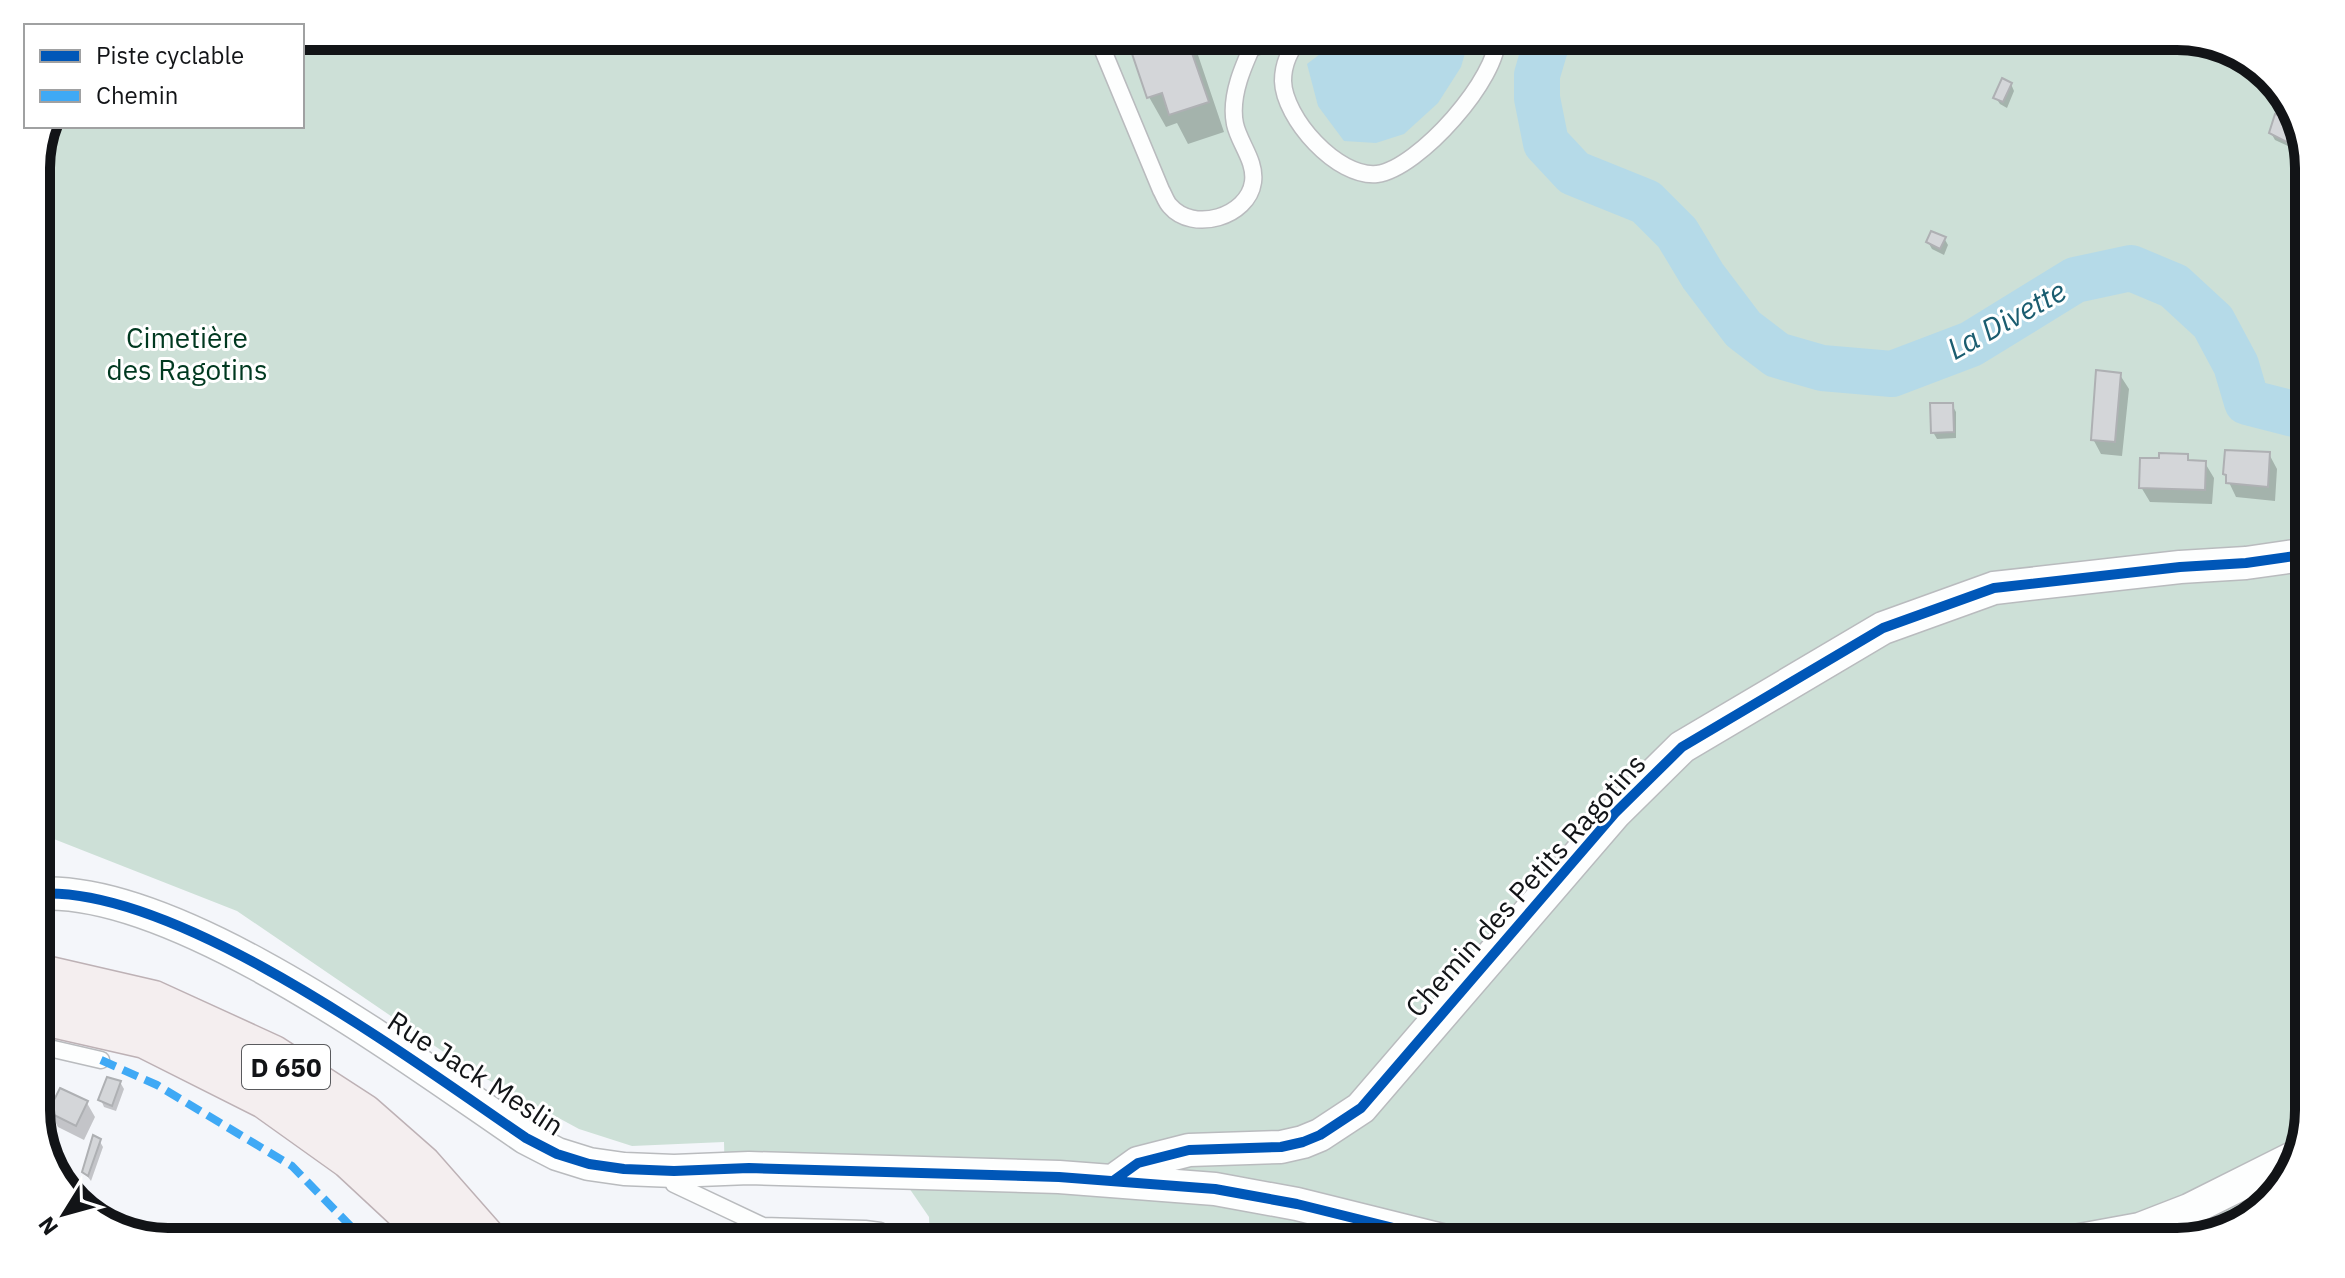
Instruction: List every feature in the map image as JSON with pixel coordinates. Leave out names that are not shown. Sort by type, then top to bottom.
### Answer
[{"type":"main road","name":"D 650","points":[[50,979],[153,1003],[271,1057],[362,1116],[420,1167],[474,1228]]},
{"type":"main road","name":"D 650","points":[[50,1014],[146,1036],[267,1097],[351,1157],[426,1228]]},
{"type":"street","name":"Chemin des Petits Ragotins","points":[[1113,1181],[1138,1163],[1189,1150],[1281,1147],[1303,1142],[1320,1135],[1361,1108],[1615,813],[1682,747],[1883,628],[1994,588],[2295,556]]},
{"type":"street","name":"Rue Jack Meslin","points":[[50,894],[68,893],[99,899],[149,914],[206,939],[335,1011],[526,1138],[557,1154],[605,1168],[912,1172],[1113,1181],[1215,1189],[1257,1196],[1391,1228]]},
{"type":"street","points":[[2143,1228],[2189,1210],[2282,1163]]},
{"type":"lane","points":[[1103,50],[1171,208],[1187,217],[1204,220],[1222,217],[1238,208],[1254,181],[1250,159],[1235,125],[1233,106],[1252,50]]},
{"type":"lane","points":[[1292,50],[1284,65],[1283,83],[1292,112],[1314,142],[1333,158],[1365,173],[1378,174],[1410,157],[1455,119],[1496,50]]},
{"type":"lane","points":[[50,1048],[101,1060]]},
{"type":"lane","points":[[674,1171],[674,1184],[763,1226],[831,1228]]},
{"type":"green space","name":"Cimetière des Ragotins","points":[[304,50],[2177,50],[2215,56],[2243,70],[2266,90],[2289,130],[2295,160],[2295,1110],[2289,1148],[2271,1182],[2249,1204],[2222,1219],[2177,1228],[929,1228],[929,1217],[907,1185],[725,1184],[724,1142],[632,1146],[579,1129],[470,1070],[237,911],[50,838],[50,160],[57,128],[304,128]]},
{"type":"water","points":[[1325,50],[1466,50],[1461,67],[1438,103],[1404,134],[1376,143],[1344,141],[1318,106],[1307,64]]},
{"type":"building","points":[[1131,50],[1191,50],[1209,102],[1169,115],[1162,93],[1147,98]]},
{"type":"building","points":[[2002,78],[2012,83],[2003,102],[1993,98]]},
{"type":"building","points":[[2275,114],[2283,116],[2291,137],[2289,143],[2269,133]]},
{"type":"building","points":[[1931,231],[1946,237],[1940,249],[1926,242]]},
{"type":"building","points":[[2096,370],[2121,373],[2115,442],[2091,440]]},
{"type":"building","points":[[1930,403],[1953,403],[1954,432],[1931,433]]},
{"type":"building","points":[[2225,450],[2270,452],[2268,487],[2226,483],[2226,475],[2223,474]]},
{"type":"building","points":[[2159,453],[2188,454],[2188,460],[2206,461],[2205,490],[2139,488],[2140,458],[2159,458]]},
{"type":"building","points":[[107,1077],[121,1081],[112,1106],[98,1100]]},
{"type":"building","points":[[60,1088],[88,1101],[76,1126],[50,1113]]},
{"type":"building","points":[[93,1135],[101,1139],[89,1174],[82,1172]]},
{"type":"waterway","name":"La Divette","points":[[1544,50],[1537,75],[1537,98],[1546,143],[1574,173],[1646,202],[1677,233],[1703,276],[1743,329],[1777,355],[1822,368],[1892,374],[1971,344],[2075,280],[2131,268],[2174,286],[2213,322],[2236,365],[2247,402],[2295,414]]},
{"type":"marked path","points":[[101,1060],[157,1085],[292,1166],[352,1228]]},
{"type":"cycle path","points":[[1113,1181],[1138,1163],[1189,1150],[1281,1147],[1303,1142],[1320,1135],[1361,1108],[1615,813],[1682,747],[1883,628],[1994,588],[2295,556]]},
{"type":"cycle path","points":[[50,895],[92,898],[155,917],[222,946],[357,1024],[526,1138],[557,1154],[589,1164],[674,1171],[749,1168],[1059,1177],[1215,1189],[1297,1204],[1394,1228]]}]
